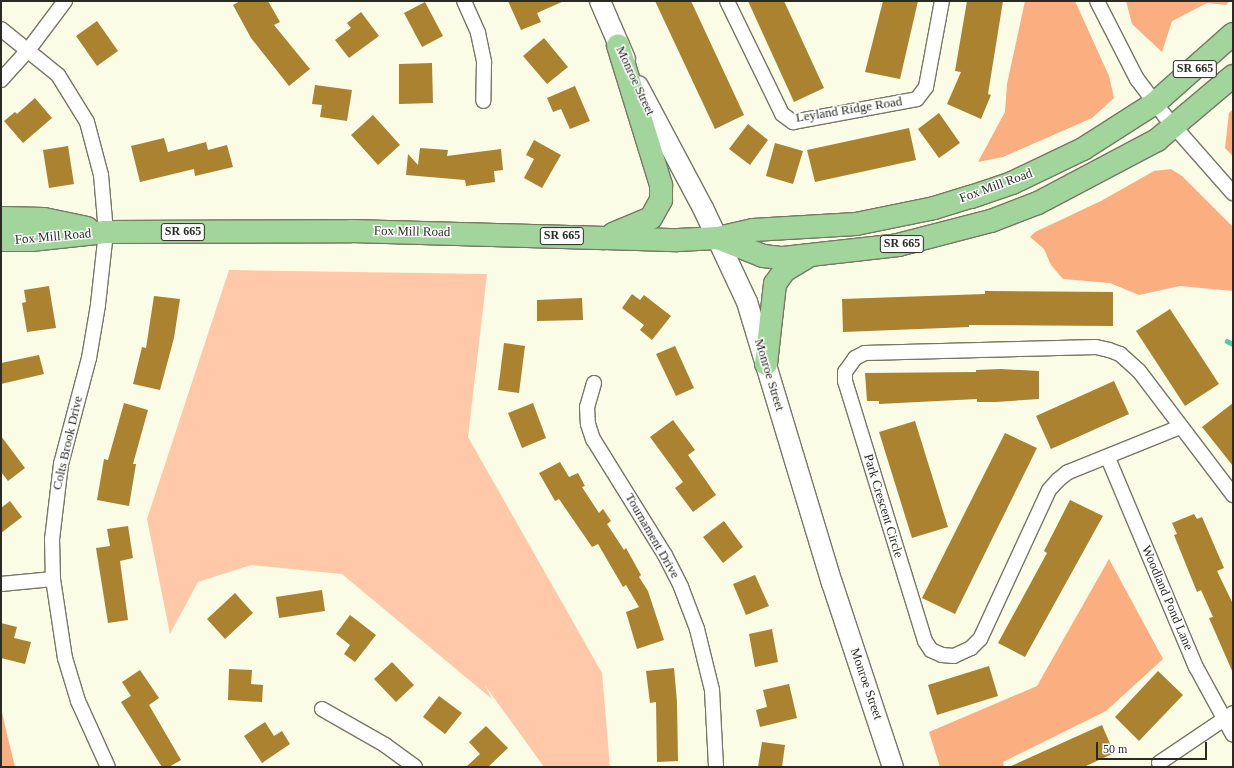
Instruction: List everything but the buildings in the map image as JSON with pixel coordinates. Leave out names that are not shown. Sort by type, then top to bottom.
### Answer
[{"type":"main road","name":"Monroe Street","points":[[600,1],[618,45],[655,122],[718,238],[747,302],[832,583],[893,767]]},
{"type":"main road","name":"Fox Mill Road","points":[[718,238],[763,256],[783,258],[811,255],[898,245],[991,221],[1038,203],[1082,182],[1157,140],[1165,115],[1233,34]]},
{"type":"main road","points":[[602,237],[630,228],[651,218],[661,200],[661,185],[618,45]]},
{"type":"main road","name":"Fox Mill Road","points":[[1,240],[31,240],[106,232],[393,231],[678,240],[718,238],[753,230],[856,224],[934,208],[1012,183],[1083,149],[1113,132],[1165,115],[1233,76]]},
{"type":"main road","name":"Fox Mill Road","points":[[1,218],[44,219],[106,232]]},
{"type":"main road","points":[[766,364],[775,284],[784,271],[811,255]]},
{"type":"street","points":[[1,80],[29,49],[65,1]]},
{"type":"street","points":[[464,1],[478,33],[484,62],[484,101]]},
{"type":"street","name":"Leyland Ridge Road","points":[[727,1],[782,114],[793,122],[917,99],[926,87],[942,1]]},
{"type":"street","points":[[1097,1],[1137,79],[1165,115],[1233,193]]},
{"type":"street","name":"Colts Brook Drive","points":[[1,29],[29,49],[58,75],[87,122],[101,175],[106,232],[96,323],[61,464],[54,519],[53,579],[65,658],[78,701],[108,767]]},
{"type":"street","name":"Park Crescent Circle","points":[[1180,427],[1108,458],[1068,472],[1058,480],[1050,490],[980,639],[971,648],[954,656],[942,655],[931,650],[925,641],[845,381],[845,372],[855,358],[865,353],[1096,347],[1120,354],[1130,362],[1180,427],[1233,496]]},
{"type":"street","name":"Tournament Drive","points":[[594,383],[587,407],[588,424],[593,439],[665,555],[681,587],[697,629],[712,690],[716,767]]},
{"type":"street","name":"Woodland Pond Lane","points":[[1108,458],[1169,605],[1228,717],[1233,735]]},
{"type":"street","points":[[1,584],[53,579]]},
{"type":"street","points":[[322,709],[385,745],[415,767]]},
{"type":"street","points":[[1156,766],[1228,717]]},
{"type":"shaded area","points":[[1025,1],[1075,1],[1109,76],[1114,98],[1092,118],[1003,157],[978,162],[1005,112],[1007,84]]},
{"type":"shaded area","points":[[1126,1],[1230,1],[1226,5],[1207,3],[1172,21],[1162,52],[1132,24]]},
{"type":"shaded area","points":[[1233,109],[1233,156],[1225,148],[1229,113]]},
{"type":"shaded area","points":[[1171,169],[1182,176],[1233,227],[1233,291],[1180,286],[1139,295],[1110,283],[1063,279],[1051,265],[1044,249],[1030,237],[1035,232],[1101,201],[1154,171]]},
{"type":"shaded area","points":[[229,270],[487,274],[468,437],[602,673],[610,767],[544,767],[484,684],[492,699],[342,574],[251,565],[198,582],[170,634],[147,519]]},
{"type":"shaded area","points":[[1109,559],[1163,659],[1106,711],[1003,762],[1004,767],[940,767],[929,732],[1037,686]]},
{"type":"shaded area","points":[[1,707],[5,726],[15,767],[1,767]]},
{"type":"waterway","points":[[1227,341],[1233,344]]}]
